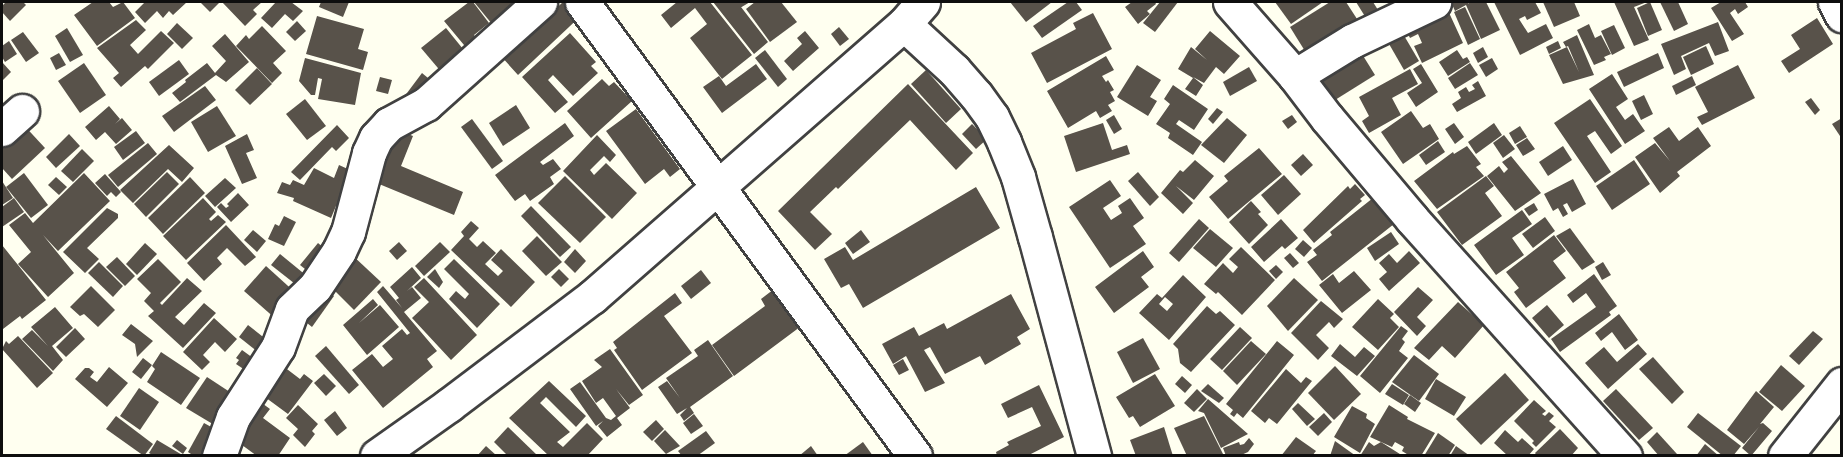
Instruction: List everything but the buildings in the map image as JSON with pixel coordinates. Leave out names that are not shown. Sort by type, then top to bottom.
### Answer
[{"type":"street","points":[[219,456],[233,417],[278,347],[292,309],[315,287],[339,251],[348,232],[369,153],[376,138],[389,124],[426,104],[540,2]]},
{"type":"street","points":[[582,2],[915,456]]},
{"type":"street","points":[[1230,2],[1295,76],[1327,118],[1412,219],[1625,456]]},
{"type":"street","points":[[1295,76],[1352,41],[1434,2]]},
{"type":"street","points":[[1835,2],[1842,15]]},
{"type":"street","points":[[376,456],[449,405],[592,297],[720,188],[913,13],[954,70],[992,117],[1004,142],[1029,217],[1094,456]]},
{"type":"street","points":[[1785,456],[1842,384]]}]
